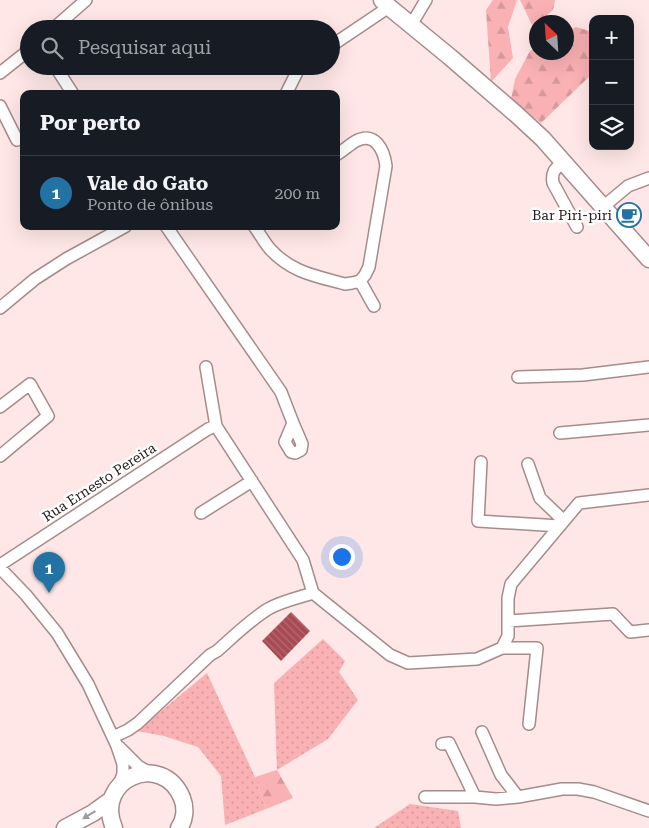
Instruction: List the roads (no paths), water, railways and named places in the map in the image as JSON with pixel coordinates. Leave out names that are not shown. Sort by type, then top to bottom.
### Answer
[{"type":"main road","points":[[386,4],[516,114],[542,139],[649,259]]},
{"type":"main road","points":[[65,828],[93,813],[128,778],[150,773],[162,776],[172,782],[179,791],[184,813],[180,828]]},
{"type":"main road","points":[[114,828],[110,820],[109,810],[115,792]]},
{"type":"street","points":[[63,20],[86,0]]},
{"type":"street","points":[[411,25],[426,0]]},
{"type":"street","points":[[340,39],[386,4]]},
{"type":"street","points":[[0,73],[20,57]]},
{"type":"street","points":[[61,75],[70,90]]},
{"type":"street","points":[[288,90],[296,75]]},
{"type":"street","points":[[0,106],[17,140]]},
{"type":"street","points":[[257,230],[270,249],[285,263],[300,272],[345,284],[360,281],[369,267],[386,166],[385,155],[374,141],[366,138],[357,141],[340,152]]},
{"type":"street","points":[[563,162],[553,171],[553,183],[577,227]]},
{"type":"street","points":[[603,207],[628,186],[649,178]]},
{"type":"street","points":[[0,308],[35,279],[66,259],[119,230]]},
{"type":"street","points":[[169,230],[280,392],[293,423]]},
{"type":"street","points":[[360,281],[374,306]]},
{"type":"street","points":[[206,367],[216,426],[304,560],[313,593],[390,655],[408,664],[477,659],[502,648],[537,648],[529,724]]},
{"type":"street","points":[[518,377],[583,375],[649,367]]},
{"type":"street","points":[[0,408],[30,384],[48,416],[0,456]]},
{"type":"street","points":[[560,434],[649,425]]},
{"type":"street","name":"Rua Ernesto Pereira","points":[[0,567],[208,429],[216,426]]},
{"type":"street","points":[[481,462],[478,521],[562,524]]},
{"type":"street","points":[[528,464],[540,498],[562,524]]},
{"type":"street","points":[[201,513],[252,481]]},
{"type":"street","points":[[502,648],[508,636],[508,598],[511,584],[579,503],[649,494]]},
{"type":"street","points":[[0,567],[57,633],[88,684],[115,741],[123,764],[123,774],[115,792]]},
{"type":"street","points":[[115,741],[138,723],[210,655],[264,612],[281,603],[313,593]]},
{"type":"street","points":[[508,621],[613,614],[630,632],[649,630]]},
{"type":"street","points":[[482,732],[501,775],[518,797]]},
{"type":"street","points":[[115,741],[138,766],[150,773]]},
{"type":"street","points":[[442,744],[449,744],[475,797]]},
{"type":"street","points":[[425,798],[475,797],[496,799],[562,789],[578,789],[594,792],[649,810]]},
{"type":"place","name":"Bar Piri-piri","points":[[629,215]]},
{"type":"place","name":"Vale do Gato","points":[[49,593]]}]
